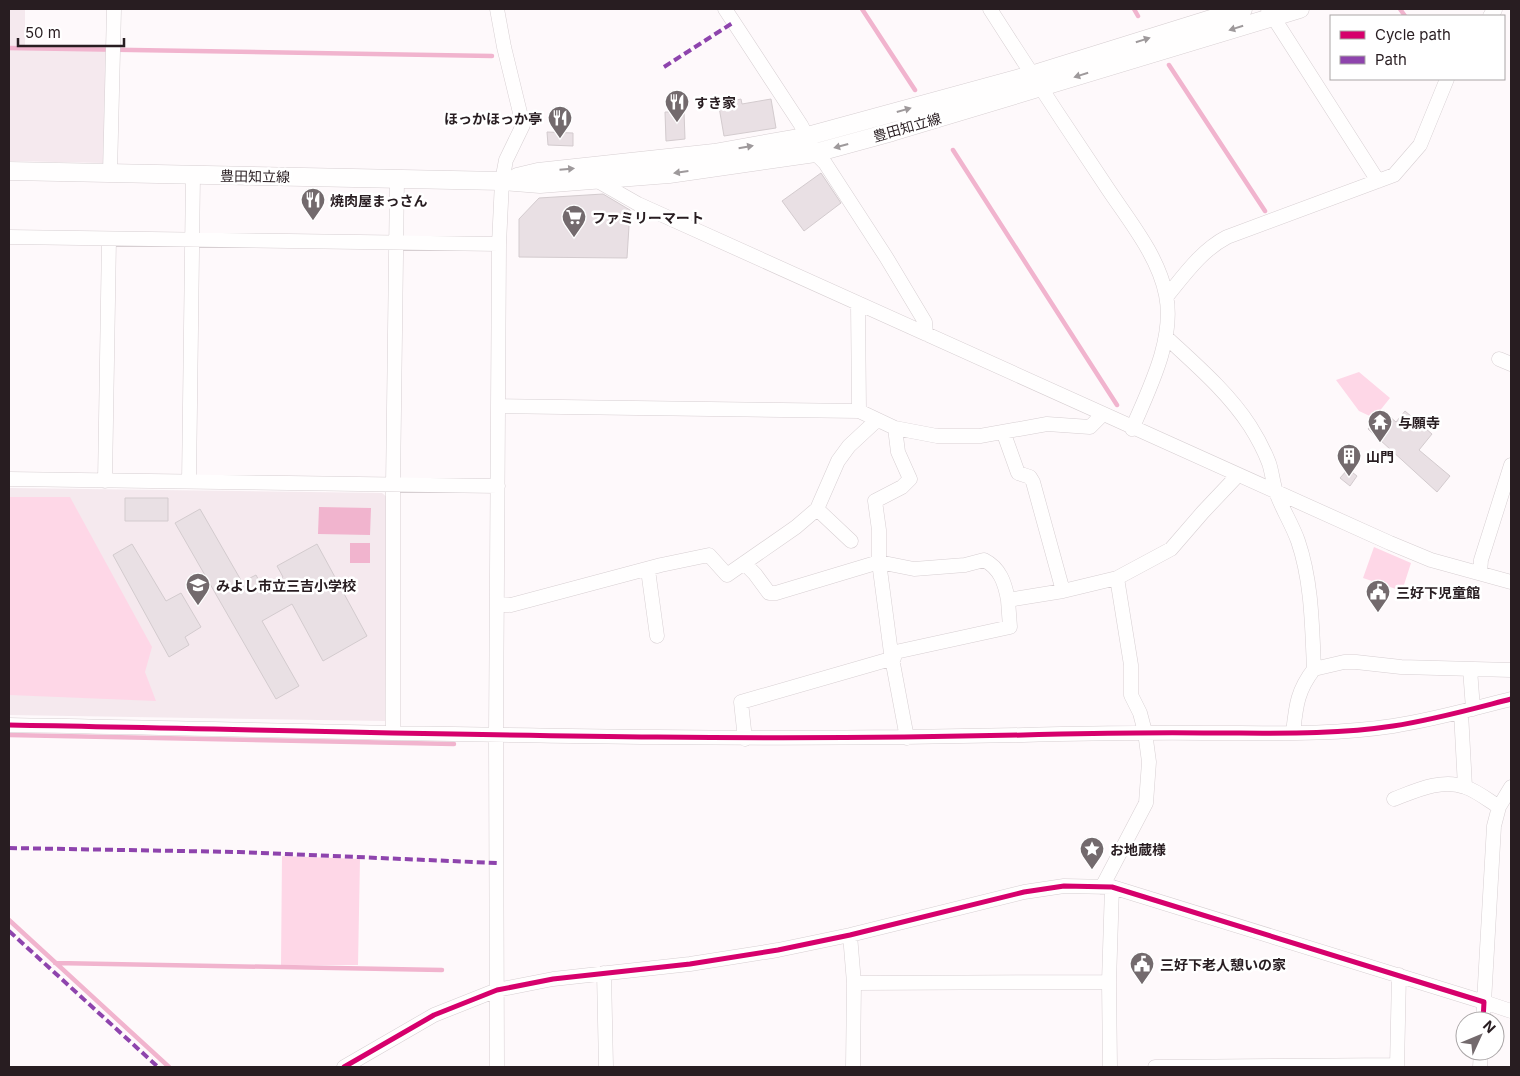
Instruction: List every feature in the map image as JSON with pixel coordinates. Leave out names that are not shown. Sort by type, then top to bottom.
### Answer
[{"type":"main road","name":"豊田知立線","points":[[9,171],[502,181],[540,184],[669,174],[815,153],[892,132],[1243,9]]},
{"type":"main road","name":"豊田知立線","points":[[502,181],[538,172],[714,153],[804,136],[1035,81],[1271,13],[1300,9]]},
{"type":"street","points":[[110,173],[114,9]]},
{"type":"street","points":[[497,9],[523,125],[506,160],[502,181],[499,244],[496,736],[497,1067]]},
{"type":"street","points":[[725,9],[800,125],[804,136],[815,153],[825,163],[886,257],[925,322],[926,334]]},
{"type":"street","points":[[990,9],[1035,81],[1142,242],[1158,271],[1166,296],[1166,337],[1160,360],[1132,429]]},
{"type":"street","points":[[1271,13],[1378,181]]},
{"type":"street","points":[[1166,296],[1202,255],[1214,244],[1227,237],[1394,175],[1420,145],[1447,80]]},
{"type":"street","points":[[190,482],[193,175]]},
{"type":"street","points":[[393,732],[393,486],[397,179]]},
{"type":"street","points":[[596,180],[638,204],[1132,429],[1431,560],[1511,582]]},
{"type":"street","points":[[9,237],[499,244]]},
{"type":"street","points":[[105,481],[109,239]]},
{"type":"street","points":[[858,303],[859,412]]},
{"type":"street","points":[[1166,337],[1203,371],[1249,425],[1269,464],[1276,492],[1298,541],[1311,599],[1314,669],[1302,685],[1296,705],[1293,733]]},
{"type":"street","points":[[498,406],[859,412],[894,428],[937,436],[1004,434],[1047,424],[1090,428],[1102,415]]},
{"type":"street","points":[[498,604],[511,604],[710,555],[727,575],[796,528],[817,509],[838,461],[849,446],[877,420]]},
{"type":"street","points":[[894,428],[898,452],[910,479],[902,487],[875,501],[880,530],[879,562],[906,738]]},
{"type":"street","points":[[1004,434],[1018,473],[1030,477],[1033,482],[1063,591]]},
{"type":"street","points":[[1480,573],[1481,560],[1511,465]]},
{"type":"street","points":[[1008,600],[1063,591],[1117,578],[1171,549],[1238,475]]},
{"type":"street","points":[[9,479],[393,486],[498,486]]},
{"type":"street","points":[[817,509],[851,541]]},
{"type":"street","points":[[744,563],[769,593],[776,594],[879,562],[914,569],[965,565],[984,560],[991,563],[1000,574],[1008,600],[1010,627],[892,656],[741,702],[744,738]]},
{"type":"street","points":[[648,570],[657,636]]},
{"type":"street","points":[[1110,1067],[1107,887],[1146,804],[1149,762],[1140,713],[1131,695],[1131,665],[1117,578]]},
{"type":"street","points":[[1314,669],[1344,662],[1356,662],[1401,667],[1511,670]]},
{"type":"street","points":[[1465,787],[1470,669]]},
{"type":"street","points":[[9,725],[393,732],[496,736],[744,738],[906,738],[1145,732],[1293,733],[1390,726],[1467,711],[1511,699]]},
{"type":"street","points":[[1394,799],[1426,787],[1451,784],[1465,787],[1499,807]]},
{"type":"street","points":[[1484,1011],[1492,840],[1499,807],[1511,787]]},
{"type":"street","points":[[344,1067],[434,1016],[497,990],[553,979],[690,964],[850,935],[1024,892],[1064,886],[1107,887],[1399,975],[1511,1011]]},
{"type":"street","points":[[850,935],[854,983],[853,1067]]},
{"type":"street","points":[[604,973],[606,1067]]},
{"type":"street","points":[[1155,1067],[1397,1066],[1399,975]]},
{"type":"street","points":[[854,983],[1109,982]]},
{"type":"shaded area","points":[[9,9],[25,9],[25,45],[108,49],[106,159],[103,163],[9,161]]},
{"type":"shaded area","points":[[1359,372],[1390,398],[1374,418],[1359,411],[1336,380]]},
{"type":"shaded area","name":"みよし市立三吉小学校","points":[[9,488],[382,493],[388,498],[385,721],[9,715]]},
{"type":"shaded area","points":[[9,497],[70,497],[152,647],[145,672],[156,701],[9,695]]},
{"type":"shaded area","points":[[319,507],[371,508],[370,535],[318,534]]},
{"type":"shaded area","points":[[350,543],[370,543],[370,563],[350,563]]},
{"type":"shaded area","points":[[1374,547],[1411,563],[1402,591],[1363,578]]},
{"type":"shaded area","points":[[282,856],[360,859],[358,965],[281,965]]},
{"type":"building","points":[[741,99],[742,104],[771,99],[776,128],[724,136],[719,107],[724,107],[724,103]]},
{"type":"building","points":[[665,112],[684,112],[685,139],[666,141]]},
{"type":"building","points":[[547,132],[573,133],[573,146],[548,145]]},
{"type":"building","points":[[821,173],[841,203],[804,231],[782,201]]},
{"type":"building","name":"ファミリーマート","points":[[603,194],[630,210],[627,258],[519,257],[519,219],[539,198]]},
{"type":"building","points":[[1383,411],[1396,422],[1405,411],[1432,434],[1419,450],[1450,476],[1437,492],[1368,429]]},
{"type":"building","name":"山門","points":[[1348,469],[1357,476],[1350,486],[1340,478]]},
{"type":"building","points":[[125,498],[168,498],[168,521],[125,521]]},
{"type":"building","points":[[200,509],[242,582],[256,575],[263,588],[283,577],[277,566],[317,544],[367,636],[323,661],[292,604],[262,621],[299,686],[276,699],[175,523]]},
{"type":"building","points":[[132,544],[166,601],[181,593],[201,627],[185,637],[189,645],[169,657],[113,555]]},
{"type":"waterway","points":[[862,9],[915,90]]},
{"type":"waterway","points":[[1134,9],[1138,16]]},
{"type":"waterway","points":[[1400,9],[1404,15]]},
{"type":"waterway","points":[[9,48],[492,56]]},
{"type":"waterway","points":[[1169,65],[1265,211]]},
{"type":"waterway","points":[[953,150],[1117,405]]},
{"type":"waterway","points":[[9,735],[454,744]]},
{"type":"waterway","points":[[9,920],[169,1067]]},
{"type":"waterway","points":[[55,963],[442,970]]},
{"type":"marked path","points":[[664,67],[734,22]]},
{"type":"marked path","points":[[9,848],[239,852],[497,863]]},
{"type":"marked path","points":[[9,931],[158,1067]]},
{"type":"cycle path","points":[[9,725],[535,736],[798,738],[1136,733],[1303,733],[1348,731],[1408,724],[1511,699]]},
{"type":"cycle path","points":[[344,1067],[434,1015],[497,990],[553,979],[690,964],[778,950],[850,935],[1024,892],[1064,886],[1112,887],[1484,1002],[1484,1011]]},
{"type":"place","name":"すき家","points":[[677,123]]},
{"type":"place","name":"ほっかほっか亭","points":[[560,139]]},
{"type":"place","name":"焼肉屋まっさん","points":[[313,221]]},
{"type":"place","name":"ファミリーマート","points":[[574,238]]},
{"type":"place","name":"与願寺","points":[[1380,443]]},
{"type":"place","name":"山門","points":[[1349,477]]},
{"type":"place","name":"みよし市立三吉小学校","points":[[198,606]]},
{"type":"place","name":"三好下児童館","points":[[1378,613]]},
{"type":"place","name":"お地蔵様","points":[[1092,870]]},
{"type":"place","name":"三好下老人憩いの家","points":[[1142,985]]}]
